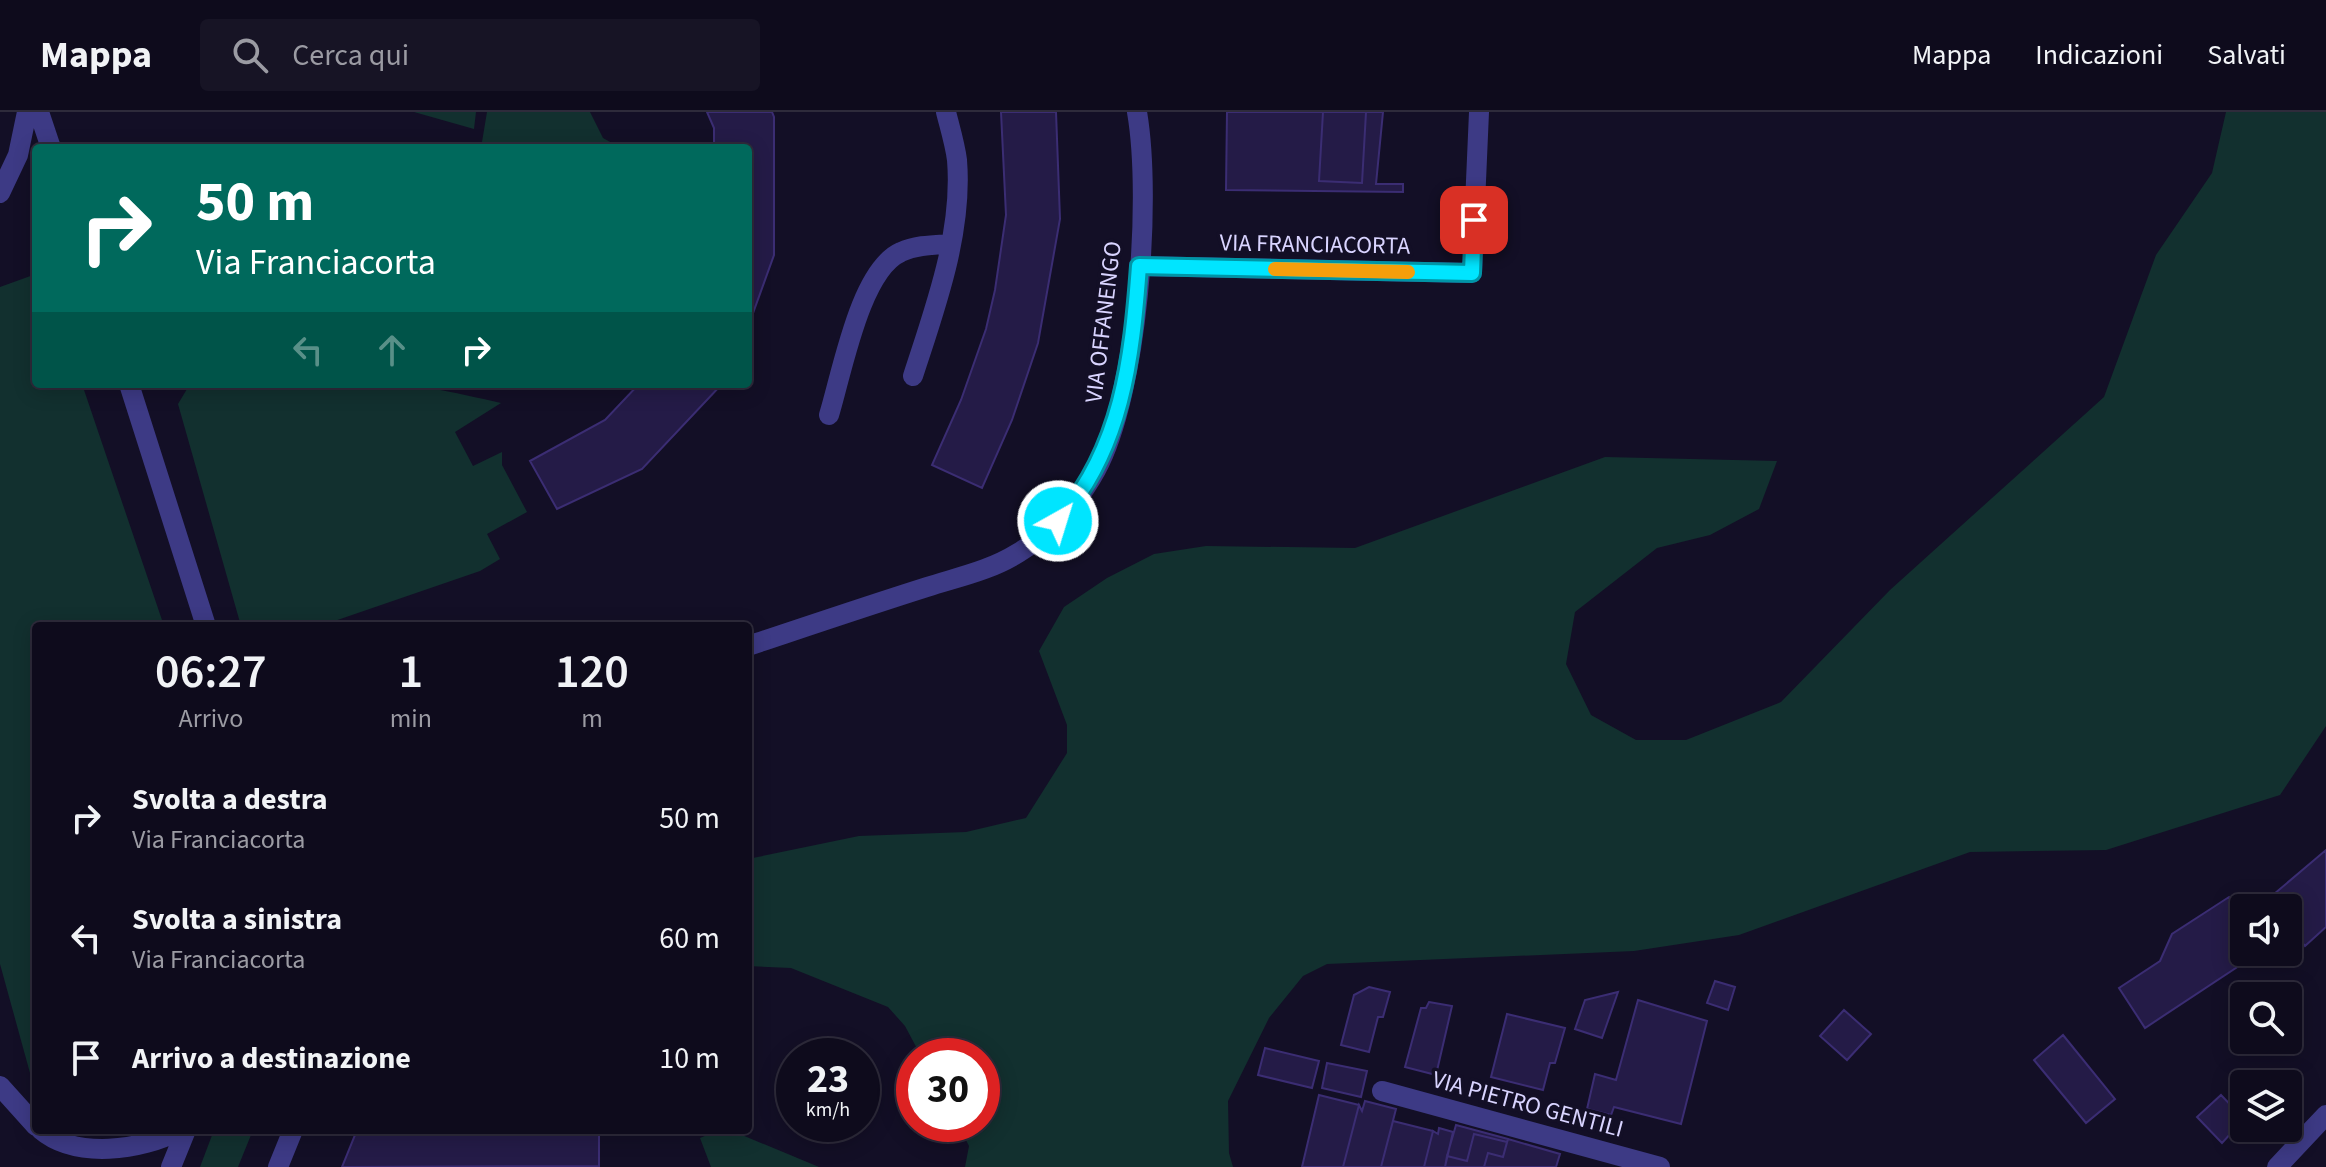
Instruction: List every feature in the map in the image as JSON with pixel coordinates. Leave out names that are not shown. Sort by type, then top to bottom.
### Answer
[{"type":"street","points":[[0,193],[18,155],[27,112]]},
{"type":"street","points":[[39,112],[50,144]]},
{"type":"street","points":[[913,376],[940,293],[950,244],[957,161],[946,112]]},
{"type":"street","name":"VIA OFFANENGO","points":[[752,645],[984,570],[1018,553],[1058,521],[1095,471],[1116,421],[1130,350],[1139,266],[1137,112]]},
{"type":"street","name":"VIA FRANCIACORTA","points":[[1139,266],[1472,273],[1479,112]]},
{"type":"street","points":[[829,415],[868,291],[879,269],[903,250],[950,244]]},
{"type":"street","points":[[130,388],[205,622]]},
{"type":"street","points":[[0,1086],[32,1122]]},
{"type":"street","name":"VIA PIETRO GENTILI","points":[[1382,1091],[1660,1167]]},
{"type":"street","points":[[2277,1167],[2326,1115]]},
{"type":"street","points":[[48,1134],[61,1142],[102,1148],[155,1141],[170,1134]]},
{"type":"street","points":[[171,1167],[184,1134]]},
{"type":"street","points":[[278,1167],[291,1134]]},
{"type":"green space","points":[[414,112],[476,112],[474,129]]},
{"type":"green space","points":[[487,112],[590,112],[603,138],[614,144],[482,144]]},
{"type":"green space","points":[[2226,112],[2326,112],[2326,726],[2280,795],[2106,850],[1970,852],[1739,935],[1634,951],[1327,964],[1303,976],[1269,1018],[1228,1101],[1229,1153],[1233,1167],[965,1167],[967,1142],[1000,1142],[1000,1038],[911,1038],[888,1007],[791,968],[752,966],[752,858],[859,836],[966,832],[1026,818],[1067,753],[1067,725],[1039,651],[1064,607],[1107,578],[1154,554],[1206,546],[1355,548],[1605,457],[1777,461],[1759,509],[1710,535],[1657,548],[1575,612],[1566,664],[1591,715],[1636,740],[1686,740],[1781,702],[1890,590],[2104,397],[2156,255],[2212,173]]},
{"type":"green space","points":[[32,275],[32,388],[83,388],[163,622],[32,622],[32,1075],[0,964],[0,287]]},
{"type":"green space","points":[[188,388],[429,388],[501,403],[455,432],[473,466],[502,452],[502,465],[527,512],[487,534],[500,559],[480,571],[332,622],[240,622],[178,404]]},
{"type":"green space","points":[[212,1134],[251,1134],[238,1167],[200,1167]]},
{"type":"green space","points":[[710,1134],[740,1134],[819,1167],[711,1167],[700,1138]]},
{"type":"building","points":[[707,112],[772,112],[774,117],[774,255],[752,316],[752,144],[714,144],[714,128]]},
{"type":"building","points":[[1001,112],[1056,112],[1060,219],[1038,343],[1012,420],[982,488],[932,465],[961,400],[986,329],[995,290],[1006,215]]},
{"type":"building","points":[[1227,112],[1383,112],[1376,184],[1403,184],[1403,192],[1226,190]]},
{"type":"building","points":[[1323,112],[1366,112],[1362,183],[1319,181]]},
{"type":"building","points":[[635,388],[718,388],[642,469],[557,509],[530,461],[605,420]]},
{"type":"building","points":[[2326,850],[2326,927],[2305,946],[2302,942],[2302,894],[2274,894]]},
{"type":"building","points":[[2229,897],[2230,966],[2239,966],[2145,1028],[2119,988],[2160,961],[2172,934]]},
{"type":"building","points":[[1715,981],[1735,987],[1728,1010],[1707,1003]]},
{"type":"building","points":[[1369,987],[1390,992],[1383,1017],[1378,1017],[1369,1052],[1341,1045],[1354,995]]},
{"type":"building","points":[[1618,992],[1602,1038],[1575,1029],[1585,1000]]},
{"type":"building","points":[[1638,1000],[1707,1021],[1681,1124],[1614,1107],[1611,1115],[1587,1109],[1595,1074],[1616,1080]]},
{"type":"building","points":[[1429,1002],[1452,1006],[1436,1075],[1405,1067],[1421,1008],[1426,1008]]},
{"type":"building","points":[[1844,1010],[1871,1034],[1847,1060],[1820,1036]]},
{"type":"building","points":[[1507,1014],[1565,1028],[1555,1063],[1550,1063],[1543,1090],[1491,1077]]},
{"type":"building","points":[[2063,1035],[2115,1099],[2086,1123],[2034,1060]]},
{"type":"building","points":[[1265,1048],[1319,1061],[1312,1088],[1258,1075]]},
{"type":"building","points":[[1327,1063],[1367,1071],[1361,1097],[1322,1088]]},
{"type":"building","points":[[1319,1095],[1359,1105],[1343,1167],[1302,1167]]},
{"type":"building","points":[[2221,1095],[2230,1104],[2230,1134],[2222,1143],[2197,1117]]},
{"type":"building","points":[[1365,1101],[1396,1109],[1381,1167],[1343,1167],[1359,1105],[1362,1111]]},
{"type":"building","points":[[1393,1121],[1433,1131],[1424,1167],[1381,1167]]},
{"type":"building","points":[[1456,1125],[1508,1139],[1507,1142],[1474,1134],[1467,1161],[1447,1156]]},
{"type":"building","points":[[1439,1128],[1453,1132],[1445,1167],[1424,1167],[1433,1131],[1438,1134]]},
{"type":"building","points":[[355,1134],[599,1134],[599,1166],[342,1167]]},
{"type":"building","points":[[1474,1134],[1507,1142],[1503,1157],[1488,1153],[1484,1167],[1445,1167],[1447,1156],[1467,1161]]},
{"type":"building","points":[[1508,1139],[1560,1154],[1556,1167],[1484,1167],[1488,1153],[1503,1157]]},
{"type":"slow traffic","points":[[1275,269],[1408,272]]},
{"type":"route","points":[[1058,521],[1095,471],[1116,421],[1130,350],[1139,266],[1472,273],[1474,220]]}]
